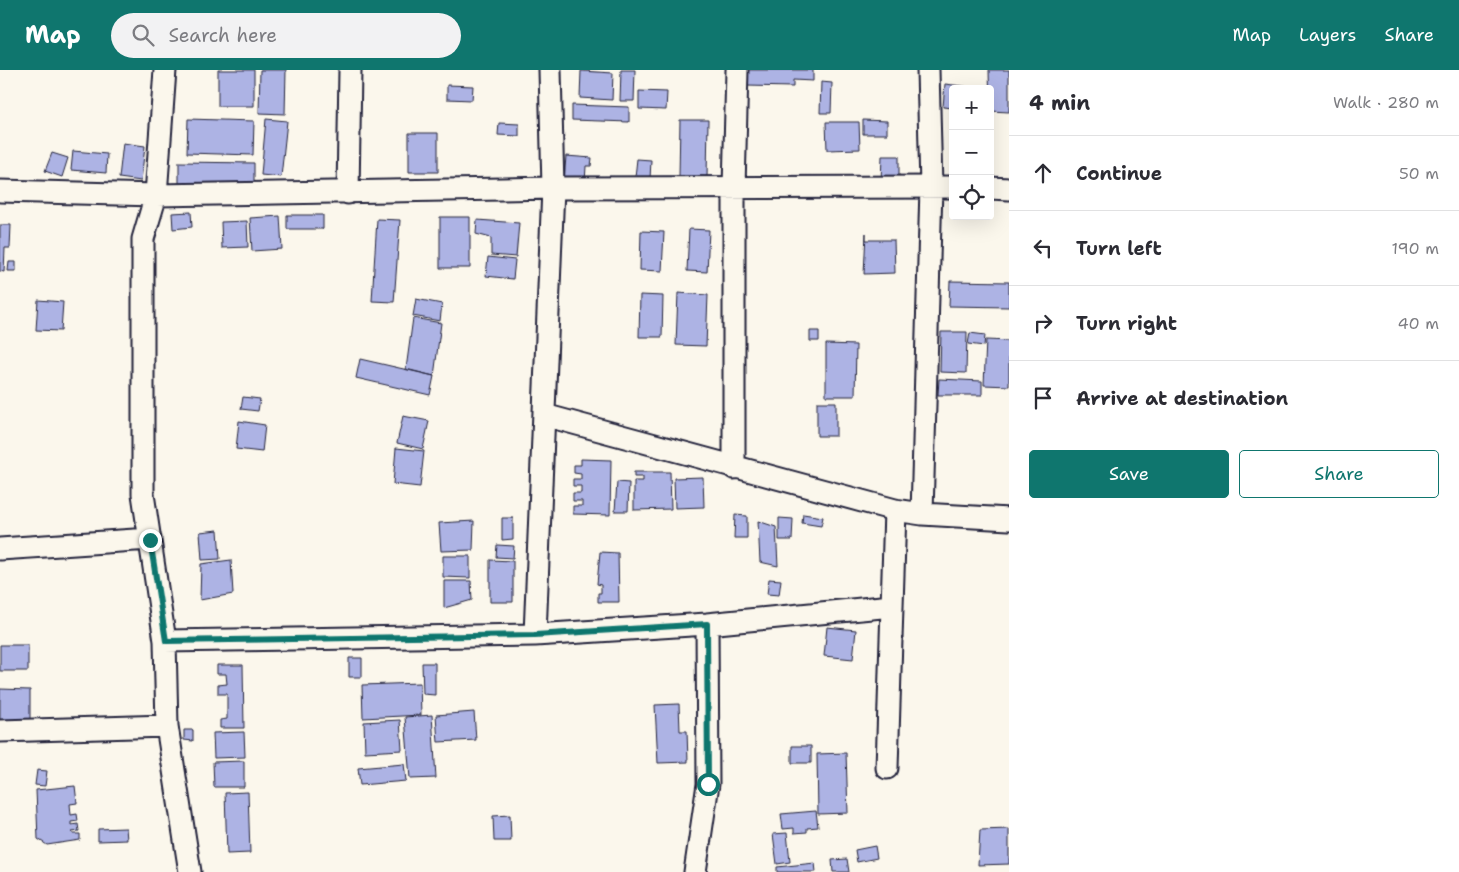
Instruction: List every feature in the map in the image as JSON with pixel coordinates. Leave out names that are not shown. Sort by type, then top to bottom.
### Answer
[{"type":"street","points":[[165,70],[156,195],[143,239],[144,494],[166,641],[167,726],[190,872]]},
{"type":"street","points":[[348,193],[350,70]]},
{"type":"street","points":[[535,635],[553,188],[550,70]]},
{"type":"street","points":[[734,468],[734,188],[737,70]]},
{"type":"street","points":[[922,514],[931,187],[928,70]]},
{"type":"street","points":[[0,182],[0,191],[156,195],[553,188],[949,187]]},
{"type":"street","points":[[994,188],[1009,189]]},
{"type":"street","points":[[544,415],[734,468],[895,510],[922,514],[1009,518]]},
{"type":"street","points":[[887,768],[895,510]]},
{"type":"street","points":[[0,549],[150,540]]},
{"type":"street","points":[[166,641],[535,635],[707,624],[892,606]]},
{"type":"street","points":[[695,872],[708,784],[707,624]]},
{"type":"street","points":[[0,731],[167,726]]},
{"type":"building","points":[[218,70],[254,70],[254,106],[218,106]]},
{"type":"building","points":[[260,70],[286,70],[285,114],[259,113]]},
{"type":"building","points":[[621,70],[635,70],[634,101],[620,101]]},
{"type":"building","points":[[748,70],[813,70],[813,81],[793,80],[793,87],[747,86]]},
{"type":"building","points":[[989,70],[1009,70],[1009,112],[994,111],[994,85],[989,85]]},
{"type":"building","points":[[581,71],[613,73],[612,100],[580,98]]},
{"type":"building","points":[[821,82],[832,83],[831,113],[820,113]]},
{"type":"building","points":[[945,84],[954,85],[949,85],[949,108],[943,107]]},
{"type":"building","points":[[447,85],[473,86],[472,100],[447,99]]},
{"type":"building","points":[[639,91],[667,92],[666,110],[639,109]]},
{"type":"building","points":[[572,105],[629,107],[629,122],[572,120]]},
{"type":"building","points":[[188,119],[254,121],[253,155],[187,153]]},
{"type":"building","points":[[266,119],[287,121],[281,177],[261,175]]},
{"type":"building","points":[[680,120],[708,120],[707,177],[679,177]]},
{"type":"building","points":[[863,120],[887,121],[887,134],[863,134]]},
{"type":"building","points":[[826,122],[859,122],[860,149],[827,150]]},
{"type":"building","points":[[499,123],[519,124],[519,136],[498,135]]},
{"type":"building","points":[[409,133],[438,133],[438,172],[409,172]]},
{"type":"building","points":[[123,143],[145,146],[141,181],[119,178]]},
{"type":"building","points":[[73,151],[107,154],[106,173],[71,170]]},
{"type":"building","points":[[52,153],[68,158],[62,177],[45,171]]},
{"type":"building","points":[[566,156],[592,158],[591,166],[586,166],[585,183],[564,182]]},
{"type":"building","points":[[882,156],[899,156],[899,183],[881,182]]},
{"type":"building","points":[[637,159],[651,160],[650,179],[635,177]]},
{"type":"building","points":[[179,162],[254,163],[254,185],[179,184]]},
{"type":"building","points":[[191,212],[192,227],[173,229],[172,213]]},
{"type":"building","points":[[287,215],[323,215],[323,229],[287,229]]},
{"type":"building","points":[[280,216],[282,249],[252,251],[250,218]]},
{"type":"building","points":[[440,217],[470,217],[470,268],[440,268]]},
{"type":"building","points":[[377,219],[400,220],[394,302],[372,301]]},
{"type":"building","points":[[477,220],[519,223],[516,257],[491,255],[491,238],[476,234]]},
{"type":"building","points":[[247,221],[248,247],[222,248],[221,222]]},
{"type":"building","points":[[0,225],[11,225],[10,248],[5,248],[4,272],[0,271]]},
{"type":"building","points":[[689,229],[709,230],[707,272],[687,271]]},
{"type":"building","points":[[641,231],[664,232],[662,271],[640,270]]},
{"type":"building","points":[[866,233],[866,240],[894,240],[895,273],[864,274]]},
{"type":"building","points":[[488,257],[515,260],[513,279],[486,276]]},
{"type":"building","points":[[9,262],[16,262],[16,271],[8,271]]},
{"type":"building","points":[[950,281],[1009,282],[1009,307],[949,306]]},
{"type":"building","points":[[678,293],[708,295],[706,346],[676,345]]},
{"type":"building","points":[[640,295],[663,296],[662,337],[639,337]]},
{"type":"building","points":[[416,299],[442,304],[440,321],[413,316]]},
{"type":"building","points":[[38,300],[63,302],[61,331],[36,330]]},
{"type":"building","points":[[413,318],[441,323],[434,376],[406,369]]},
{"type":"building","points":[[810,331],[819,331],[819,341],[810,341]]},
{"type":"building","points":[[941,332],[967,332],[966,373],[940,372]]},
{"type":"building","points":[[970,333],[985,335],[984,346],[968,344]]},
{"type":"building","points":[[986,340],[1009,341],[1009,386],[984,385]]},
{"type":"building","points":[[826,344],[856,345],[855,396],[826,396]]},
{"type":"building","points":[[360,359],[434,376],[430,395],[356,378]]},
{"type":"building","points":[[939,379],[982,381],[982,395],[938,395]]},
{"type":"building","points":[[243,397],[260,399],[258,411],[241,409]]},
{"type":"building","points":[[817,402],[836,402],[836,436],[817,436]]},
{"type":"building","points":[[403,416],[429,421],[423,449],[397,443]]},
{"type":"building","points":[[239,421],[265,425],[262,452],[236,449]]},
{"type":"building","points":[[396,448],[424,451],[420,487],[393,484]]},
{"type":"building","points":[[581,459],[611,460],[610,515],[573,514],[573,506],[582,506],[582,501],[573,501],[573,493],[581,493],[581,486],[573,486],[573,479],[581,479],[581,474],[574,473],[574,465],[581,465]]},
{"type":"building","points":[[634,472],[670,472],[671,509],[634,510],[634,481],[643,481],[643,477],[634,477]]},
{"type":"building","points":[[703,477],[704,507],[675,508],[674,478]]},
{"type":"building","points":[[617,482],[629,483],[628,511],[615,511]]},
{"type":"building","points":[[803,514],[823,517],[821,526],[802,523]]},
{"type":"building","points":[[735,515],[747,516],[747,538],[734,538]]},
{"type":"building","points":[[502,518],[513,518],[513,539],[502,540]]},
{"type":"building","points":[[779,518],[793,519],[792,540],[779,540]]},
{"type":"building","points":[[474,521],[473,550],[441,551],[439,523]]},
{"type":"building","points":[[758,521],[776,527],[778,566],[760,562]]},
{"type":"building","points":[[218,530],[220,559],[202,560],[200,532]]},
{"type":"building","points":[[497,545],[514,546],[513,558],[496,557]]},
{"type":"building","points":[[600,552],[618,553],[619,602],[598,602],[598,593],[601,593],[601,585],[597,584]]},
{"type":"building","points":[[443,556],[470,556],[470,578],[443,577]]},
{"type":"building","points":[[231,560],[233,594],[200,600],[201,564]]},
{"type":"building","points":[[490,560],[513,561],[513,602],[490,602]]},
{"type":"building","points":[[769,579],[781,580],[779,595],[767,594]]},
{"type":"building","points":[[444,581],[471,581],[472,600],[444,608]]},
{"type":"building","points":[[827,627],[856,630],[853,659],[824,656]]},
{"type":"building","points":[[0,645],[28,645],[28,671],[0,671]]},
{"type":"building","points":[[349,658],[362,658],[362,677],[349,677]]},
{"type":"building","points":[[422,663],[435,663],[435,695],[423,694]]},
{"type":"building","points":[[217,665],[243,665],[244,728],[220,728],[220,720],[227,719],[227,694],[218,694],[218,685],[227,684],[226,674],[217,674]]},
{"type":"building","points":[[420,683],[421,715],[363,718],[362,685]]},
{"type":"building","points":[[0,689],[30,690],[30,721],[0,721]]},
{"type":"building","points":[[679,704],[680,731],[687,731],[688,762],[658,763],[655,705]]},
{"type":"building","points":[[474,712],[476,740],[438,742],[436,715]]},
{"type":"building","points":[[432,715],[436,778],[410,779],[405,717]]},
{"type":"building","points":[[400,720],[402,750],[365,752],[364,722]]},
{"type":"building","points":[[184,730],[193,730],[193,741],[184,740]]},
{"type":"building","points":[[244,732],[245,757],[214,758],[213,733]]},
{"type":"building","points":[[792,746],[811,746],[811,763],[792,763]]},
{"type":"building","points":[[846,753],[848,813],[818,814],[817,754]]},
{"type":"building","points":[[244,761],[244,787],[214,787],[213,762]]},
{"type":"building","points":[[404,764],[406,781],[360,785],[358,768]]},
{"type":"building","points":[[37,770],[47,771],[45,786],[35,785]]},
{"type":"building","points":[[75,786],[77,803],[70,804],[71,815],[77,814],[78,821],[71,822],[71,825],[78,824],[79,831],[72,832],[73,834],[80,834],[80,840],[47,845],[38,839],[36,790]]},
{"type":"building","points":[[248,792],[250,853],[227,854],[225,793]]},
{"type":"building","points":[[816,811],[818,827],[807,828],[807,832],[794,833],[794,828],[783,829],[781,814]]},
{"type":"building","points":[[510,815],[511,841],[494,841],[493,816]]},
{"type":"building","points":[[126,828],[127,840],[98,841],[98,829]]},
{"type":"building","points":[[1009,829],[1009,864],[978,865],[980,830]]},
{"type":"building","points":[[787,833],[790,862],[777,864],[773,834]]},
{"type":"building","points":[[875,846],[877,858],[857,862],[855,850]]},
{"type":"building","points":[[847,859],[849,872],[833,872],[832,860]]},
{"type":"building","points":[[815,863],[816,872],[777,872],[777,867]]},
{"type":"route","points":[[150,540],[166,641],[535,635],[707,624],[708,784]]}]
